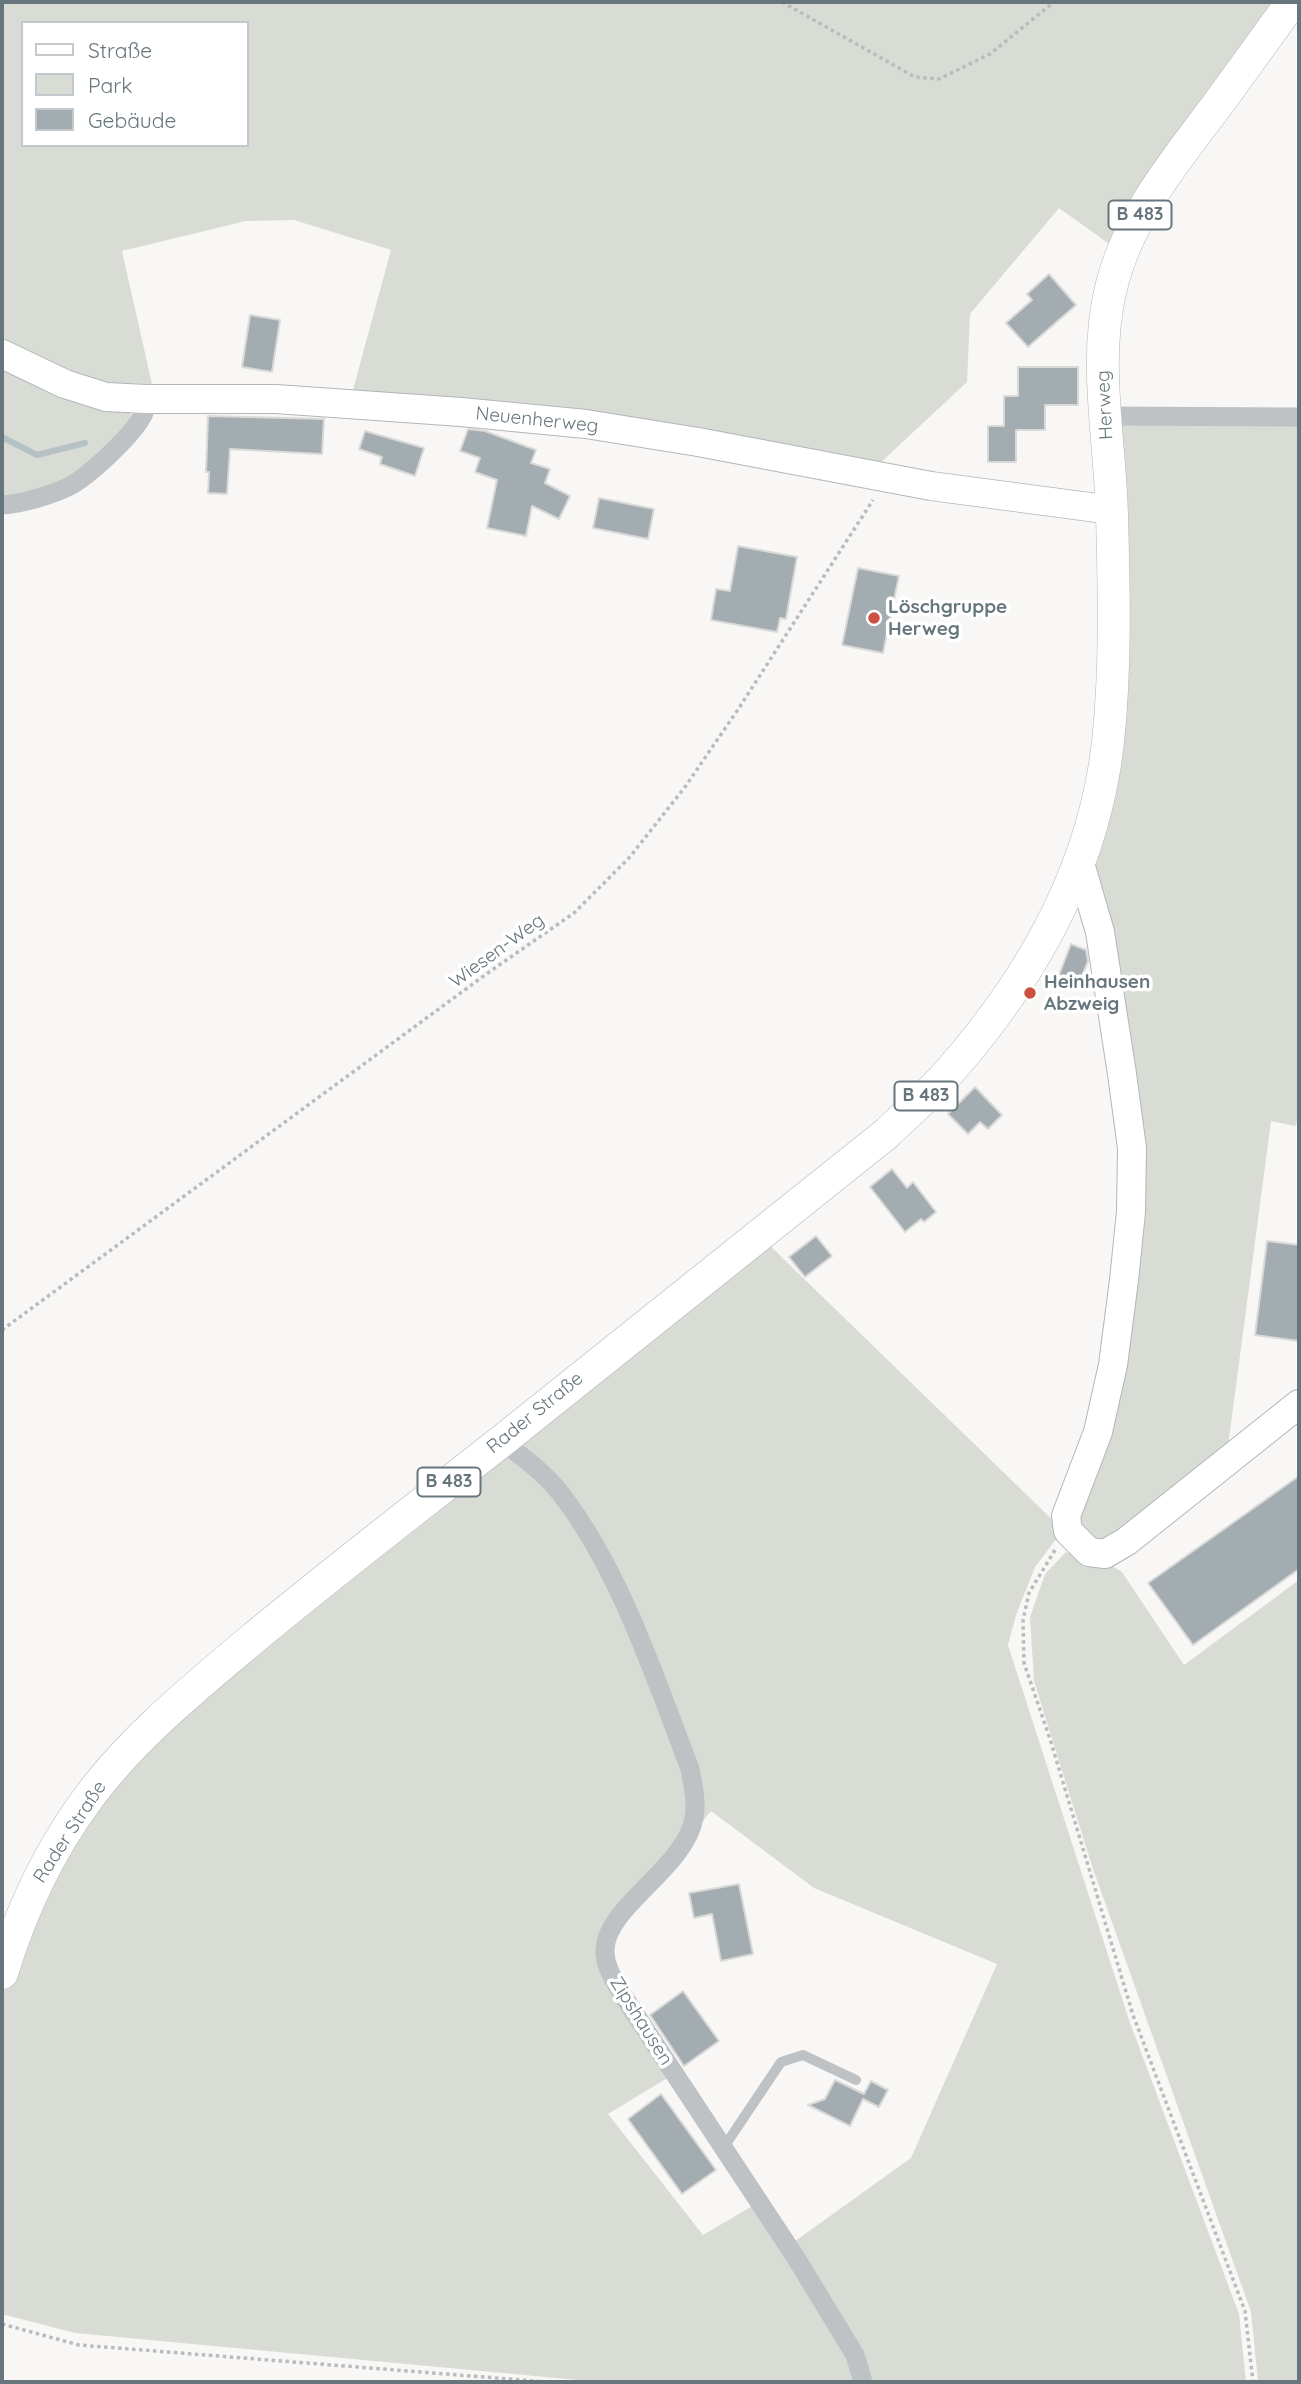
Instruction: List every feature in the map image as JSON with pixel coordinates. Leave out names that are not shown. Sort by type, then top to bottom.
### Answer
[{"type":"main road","name":"Herweg","points":[[1079,860],[1100,786],[1107,744],[1114,635],[1112,510],[1103,365],[1105,319],[1112,286],[1122,253],[1154,190],[1292,2]]},
{"type":"main road","name":"Rader Straße","points":[[2,1973],[20,1918],[36,1882],[86,1800],[145,1733],[193,1688],[328,1577],[886,1134],[948,1074],[1017,987],[1035,959],[1065,897],[1079,860]]},
{"type":"street","name":"Neuenherweg","points":[[2,354],[65,384],[106,397],[276,399],[586,424],[932,486],[1112,510]]},
{"type":"street","points":[[2,505],[16,504],[70,486],[109,455],[134,429],[145,413],[147,399]]},
{"type":"street","points":[[1105,416],[1299,417]]},
{"type":"street","points":[[1079,860],[1100,932],[1132,1160],[1128,1239],[1113,1365],[1098,1432],[1066,1517],[1069,1531],[1089,1552],[1105,1554],[1127,1541],[1177,1503],[1299,1404]]},
{"type":"street","name":"Zipshausen","points":[[501,1441],[529,1461],[560,1492],[585,1528],[626,1609],[691,1769],[695,1797],[694,1818],[687,1837],[675,1857],[610,1930],[605,1950],[608,1969],[796,2258],[855,2355],[863,2382]]},
{"type":"lane","points":[[724,2147],[781,2062],[803,2055],[856,2080]]},
{"type":"path","points":[[782,2],[915,77],[939,79],[990,54],[1054,2]]},
{"type":"path","name":"Wiesen-Weg","points":[[2,1331],[485,975],[574,913],[629,858],[685,787],[826,574],[885,476]]},
{"type":"path","points":[[1069,1531],[1029,1593],[1023,1620],[1024,1663],[1050,1739],[1133,2015],[1245,2311],[1253,2382]]},
{"type":"path","points":[[2,2324],[79,2345],[547,2382]]},
{"type":"green space","points":[[2,2],[1287,2],[1119,251],[1059,208],[970,314],[967,382],[878,465],[351,397],[391,250],[294,220],[246,221],[122,251],[152,384],[112,383],[69,374],[2,339]]},
{"type":"green space","points":[[2,363],[129,408],[132,416],[128,429],[66,487],[2,502]]},
{"type":"green space","points":[[1110,420],[1299,420],[1299,1118],[1295,1126],[1271,1121],[1227,1454],[1117,1542],[1079,1537],[1076,1493],[1134,1212],[1084,857],[1093,829]]},
{"type":"green space","points":[[762,1238],[1063,1530],[1035,1567],[1016,1615],[1008,1645],[1129,2020],[1239,2314],[1246,2382],[865,2382],[857,2352],[791,2244],[911,2158],[997,1964],[814,1888],[711,1811],[679,1850],[649,1878],[608,1929],[602,1950],[606,1970],[674,2074],[608,2114],[703,2235],[754,2205],[853,2355],[860,2382],[599,2382],[75,2333],[2,2314],[2,1990],[19,1936],[40,1885],[77,1822],[106,1783],[195,1691],[420,1508]]},
{"type":"green space","points":[[1066,1552],[1086,1561],[1104,1561],[1122,1572],[1184,1665],[1299,1580],[1299,2382],[1258,2382],[1251,2312],[1093,1869],[1034,1681],[1030,1617],[1045,1574]]},
{"type":"building","points":[[1049,274],[1076,305],[1028,347],[1006,323],[1032,300],[1027,294]]},
{"type":"building","points":[[250,315],[280,320],[272,372],[242,367]]},
{"type":"building","points":[[1018,367],[1078,367],[1078,405],[1045,405],[1045,430],[1016,430],[1016,462],[988,462],[988,426],[1004,426],[1004,396],[1018,396]]},
{"type":"building","points":[[208,416],[324,419],[322,454],[230,449],[227,494],[208,493]]},
{"type":"building","points":[[468,429],[485,431],[536,450],[531,463],[550,469],[545,483],[570,496],[559,519],[532,506],[526,536],[487,528],[497,480],[475,472],[480,458],[460,451]]},
{"type":"building","points":[[365,431],[424,448],[415,476],[380,464],[382,457],[359,449]]},
{"type":"building","points":[[599,498],[654,509],[648,539],[593,528]]},
{"type":"building","points":[[738,546],[797,557],[786,619],[780,618],[777,632],[711,620],[716,589],[730,591]]},
{"type":"building","points":[[858,568],[899,576],[883,653],[842,645]]},
{"type":"building","points":[[1071,944],[1086,950],[1088,961],[1077,988],[1057,980]]},
{"type":"building","points":[[975,1087],[1002,1115],[988,1129],[980,1122],[968,1134],[948,1114]]},
{"type":"building","points":[[892,1169],[907,1188],[913,1182],[936,1212],[924,1222],[921,1219],[905,1232],[870,1187]]},
{"type":"building","points":[[816,1236],[832,1256],[805,1277],[789,1257]]},
{"type":"building","points":[[1267,1241],[1299,1245],[1299,1341],[1255,1335]]},
{"type":"building","points":[[1299,1476],[1299,1569],[1193,1645],[1148,1583]]},
{"type":"building","points":[[739,1884],[753,1954],[721,1961],[712,1914],[694,1918],[689,1893]]},
{"type":"building","points":[[683,1991],[719,2041],[684,2066],[650,2015]]},
{"type":"building","points":[[835,2080],[864,2094],[871,2081],[888,2090],[879,2107],[863,2099],[850,2126],[808,2105],[825,2099]]},
{"type":"building","points":[[661,2094],[716,2170],[682,2194],[628,2119]]},
{"type":"waterway","points":[[2,437],[37,455],[85,443]]},
{"type":"place","name":"Löschgruppe Herweg","points":[[874,618]]},
{"type":"place","name":"Heinhausen Abzweig","points":[[1030,993]]}]
